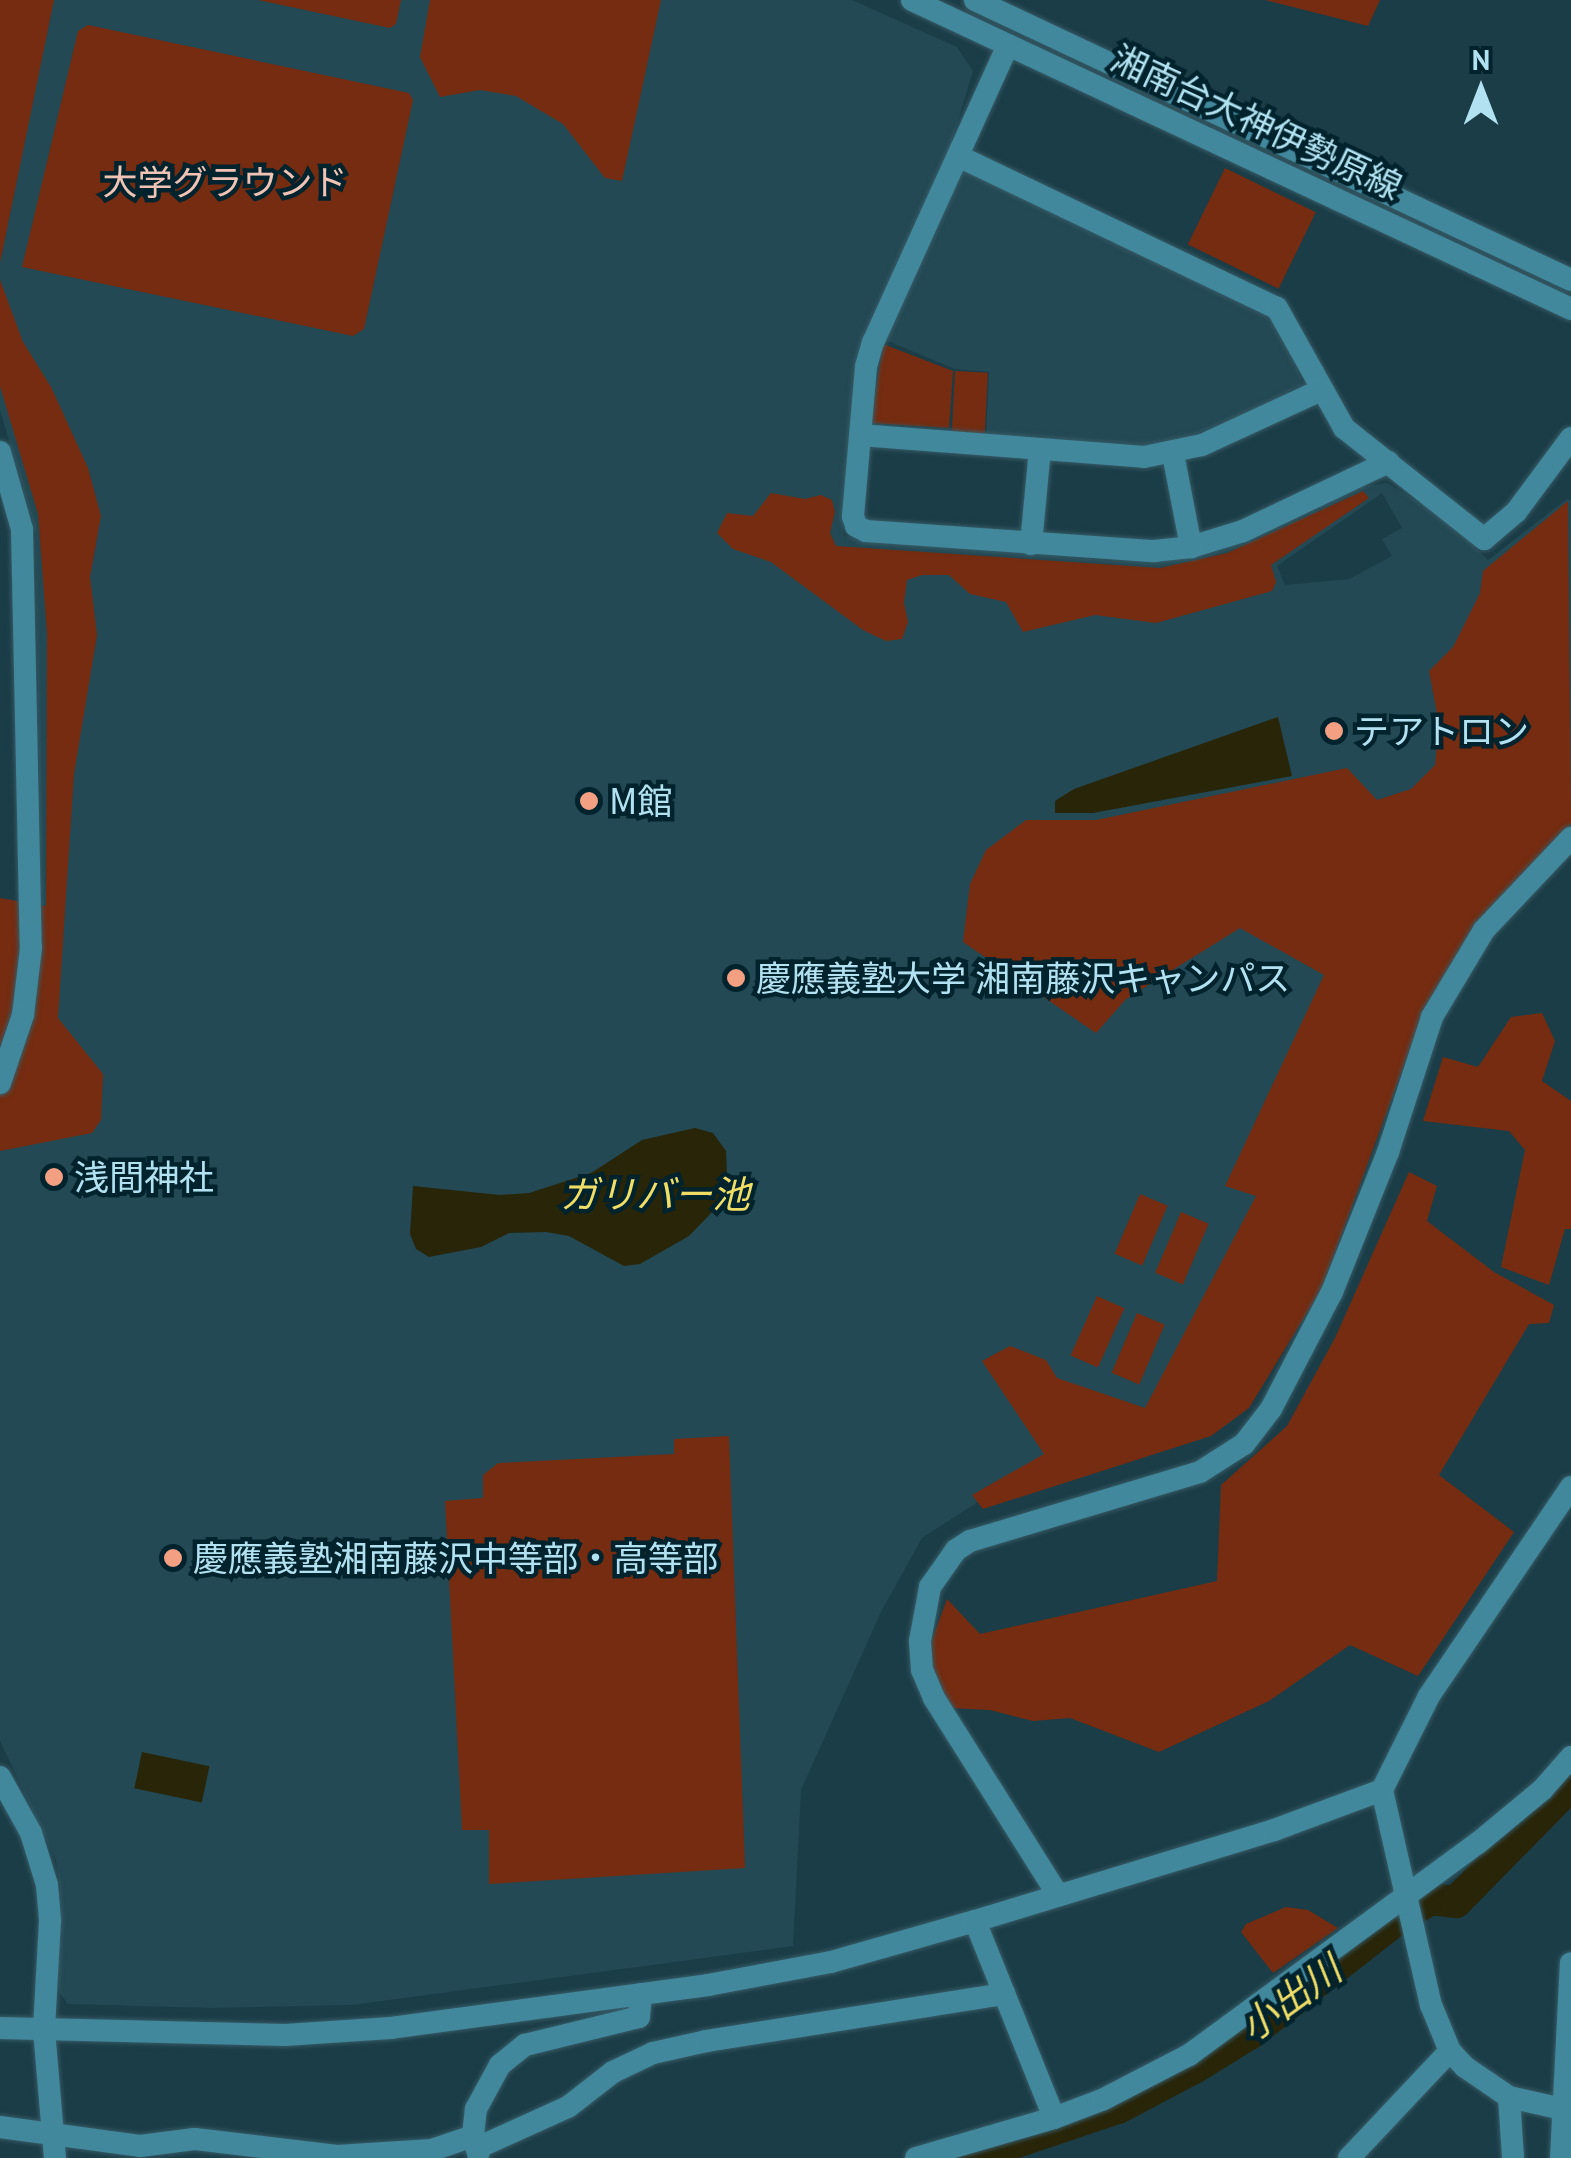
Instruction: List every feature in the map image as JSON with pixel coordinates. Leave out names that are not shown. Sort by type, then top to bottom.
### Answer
[{"type":"street","name":"湘南台大神伊勢原線","points":[[912,0],[1571,309]]},
{"type":"street","name":"湘南台大神伊勢原線","points":[[976,0],[1019,9],[1571,280]]},
{"type":"street","points":[[1008,44],[873,342],[866,367],[853,516],[856,526],[866,531],[1154,551],[1191,546],[1243,531],[1388,462]]},
{"type":"street","points":[[958,156],[1261,297],[1290,324],[1320,390],[1344,428],[1484,539],[1516,512],[1571,438]]},
{"type":"street","points":[[860,435],[1144,457],[1202,446],[1320,390]]},
{"type":"street","points":[[1031,544],[1040,450]]},
{"type":"street","points":[[0,452],[22,529],[31,948],[24,1015],[0,1083]]},
{"type":"street","points":[[1173,454],[1191,546]]},
{"type":"street","points":[[1058,1895],[922,1670],[920,1641],[930,1587],[956,1550],[970,1541],[1200,1472],[1244,1444],[1271,1408],[1332,1292],[1388,1152],[1432,1016],[1484,930],[1571,838]]},
{"type":"street","points":[[1566,2110],[1509,2097],[1464,2067],[1450,2051],[1431,2005],[1382,1790],[1429,1696],[1571,1487]]},
{"type":"street","points":[[916,2158],[1054,2118],[1104,2099],[1189,2055],[1409,1907],[1529,1801],[1571,1757]]},
{"type":"street","points":[[0,1777],[31,1833],[47,1885],[50,1921],[44,2030],[54,2147]]},
{"type":"street","points":[[0,2028],[285,2035],[391,2028],[641,1994],[831,1962],[1274,1830],[1382,1790]]},
{"type":"street","points":[[975,1921],[1054,2118]]},
{"type":"street","points":[[1561,2158],[1571,1964]]},
{"type":"street","points":[[476,2148],[476,2109],[500,2065],[524,2046],[639,2016],[641,1994]]},
{"type":"street","points":[[0,2127],[54,2147],[140,2146],[195,2139],[336,2156],[476,2148],[568,2107],[613,2072],[654,2053],[707,2040],[1004,1994]]},
{"type":"street","points":[[1349,2158],[1450,2051]]},
{"type":"street","points":[[1509,2097],[1512,2158]]},
{"type":"shaded area","name":"慶應義塾大学 湘南藤沢キャンパス","points":[[0,0],[852,0],[957,47],[973,71],[949,151],[857,364],[843,536],[1111,561],[1173,560],[1246,540],[1362,487],[1387,483],[1446,518],[1488,560],[1567,499],[1571,500],[1571,808],[1467,920],[1239,1392],[984,1498],[922,1538],[881,1612],[801,1790],[793,1946],[352,2005],[213,2008],[68,2004],[58,1991],[60,1888],[56,1860],[0,1741],[0,1124],[41,942],[36,533],[0,410]],"holes":[[[1382,493],[1402,528],[1382,539],[1392,556],[1349,579],[1285,585],[1277,566]]]},
{"type":"shaded area","points":[[969,170],[1262,309],[1277,322],[1303,384],[1242,417],[1158,448],[986,436],[989,372],[955,369],[883,339],[959,173]]},
{"type":"green space","points":[[0,0],[54,0],[0,263]]},
{"type":"green space","points":[[258,0],[401,0],[396,24],[390,28]]},
{"type":"green space","points":[[430,0],[661,0],[622,181],[605,178],[563,124],[516,96],[480,90],[440,97],[420,57]]},
{"type":"green space","points":[[1265,0],[1380,0],[1368,26]]},
{"type":"green space","name":"大学グラウンド","points":[[88,25],[409,93],[413,100],[364,329],[353,336],[22,267],[78,31]]},
{"type":"green space","points":[[1225,168],[1316,212],[1279,289],[1188,244]]},
{"type":"green space","points":[[0,280],[23,342],[51,387],[88,468],[101,516],[90,577],[97,635],[74,774],[58,1018],[103,1074],[101,1120],[92,1133],[0,1151],[0,898],[46,906],[47,633],[38,514],[0,386]]},
{"type":"green space","points":[[883,344],[953,371],[949,428],[871,423]]},
{"type":"green space","points":[[955,371],[988,373],[985,435],[952,433]]},
{"type":"green space","points":[[1363,491],[1369,498],[1271,565],[1276,582],[1272,591],[1156,623],[1095,615],[1023,632],[1006,602],[970,594],[949,575],[922,575],[907,580],[904,603],[908,622],[902,639],[886,641],[863,630],[771,562],[733,549],[717,533],[727,513],[753,516],[771,493],[805,499],[821,495],[832,500],[835,512],[830,533],[836,546],[1160,568],[1227,553]]},
{"type":"green space","points":[[1568,501],[1571,824],[1476,922],[1417,1030],[1321,1290],[1249,1408],[1211,1436],[983,1509],[972,1495],[1044,1454],[982,1361],[1010,1346],[1046,1360],[1057,1378],[1145,1408],[1256,1196],[1225,1186],[1324,975],[1240,928],[1126,999],[1096,1033],[963,942],[970,884],[986,850],[1026,820],[1096,820],[1347,768],[1377,800],[1411,789],[1435,765],[1439,724],[1429,671],[1453,647],[1480,593],[1483,571]]},
{"type":"green space","points":[[1542,1013],[1555,1041],[1542,1081],[1571,1101],[1571,1229],[1565,1229],[1549,1285],[1501,1267],[1525,1150],[1509,1131],[1423,1121],[1443,1057],[1478,1067],[1511,1017]]},
{"type":"green space","points":[[1409,1172],[1437,1186],[1427,1221],[1494,1272],[1554,1305],[1549,1323],[1529,1324],[1439,1475],[1514,1532],[1418,1676],[1350,1645],[1269,1701],[1159,1752],[1070,1718],[1033,1721],[990,1710],[949,1708],[927,1653],[947,1599],[980,1634],[1217,1581],[1221,1485],[1287,1426],[1335,1338]]},
{"type":"green space","points":[[1140,1194],[1168,1206],[1142,1266],[1115,1254]]},
{"type":"green space","points":[[1181,1212],[1209,1224],[1183,1284],[1155,1273]]},
{"type":"green space","points":[[1097,1296],[1124,1308],[1098,1368],[1071,1355]]},
{"type":"green space","points":[[1137,1313],[1165,1325],[1139,1385],[1112,1373]]},
{"type":"green space","points":[[729,1436],[745,1868],[489,1884],[489,1830],[462,1830],[445,1501],[483,1498],[483,1475],[498,1463],[674,1454],[674,1439]]},
{"type":"green space","points":[[1286,1907],[1308,1910],[1338,1928],[1273,1973],[1241,1932],[1246,1924]]},
{"type":"water","points":[[1278,717],[1292,776],[1093,813],[1055,813],[1055,801],[1074,789]]},
{"type":"water","name":"ガリバー池","points":[[695,1128],[713,1133],[726,1151],[727,1175],[716,1208],[689,1236],[640,1264],[624,1266],[569,1236],[546,1232],[509,1233],[481,1247],[429,1257],[416,1249],[410,1234],[413,1186],[500,1195],[529,1193],[591,1173],[642,1140]]},
{"type":"water","points":[[142,1752],[209,1766],[202,1803],[134,1788]]},
{"type":"waterway","name":"小出川","points":[[969,2158],[1118,2108],[1251,2033],[1396,1920],[1431,1899],[1456,1902],[1571,1785]]},
{"type":"place","name":"テアトロン","points":[[1334,731]]},
{"type":"place","name":"Μ館","points":[[589,801]]},
{"type":"place","name":"慶應義塾大学 湘南藤沢キャンパス","points":[[736,978]]},
{"type":"place","name":"浅間神社","points":[[54,1177]]},
{"type":"place","name":"慶應義塾湘南藤沢中等部・高等部","points":[[173,1558]]}]
